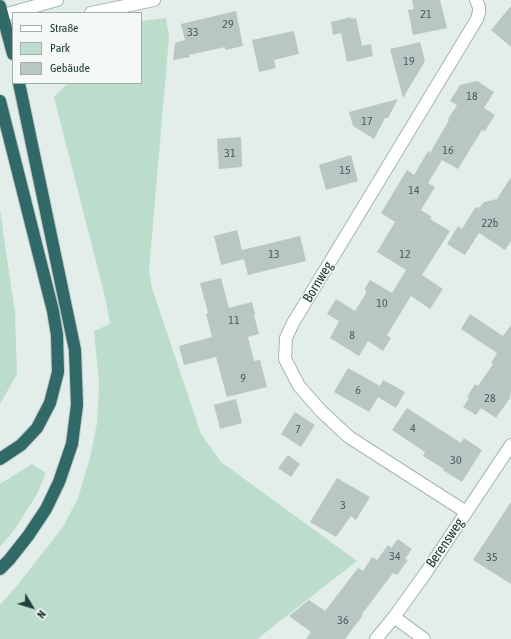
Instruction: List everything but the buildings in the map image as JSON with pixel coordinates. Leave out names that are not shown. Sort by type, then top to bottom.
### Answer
[{"type":"highway","points":[[1,12],[12,50]]},
{"type":"highway","points":[[0,569],[28,536],[46,509],[59,482],[72,444],[77,405],[75,350],[19,84]]},
{"type":"highway","points":[[0,101],[53,311],[57,334],[58,372],[50,403],[37,428],[21,445],[0,459]]},
{"type":"street","points":[[1,12],[57,0]]},
{"type":"street","points":[[96,12],[154,0]]},
{"type":"street","name":"Bornweg","points":[[466,512],[349,437],[321,411],[299,386],[285,359],[286,338],[293,323],[477,19],[479,7],[476,0]]},
{"type":"street","name":"Berensweg","points":[[376,639],[425,574],[511,445]]},
{"type":"street","points":[[394,617],[424,639]]},
{"type":"green space","points":[[166,18],[169,37],[149,270],[152,288],[201,434],[221,462],[357,561],[257,639],[0,639],[0,605],[63,527],[78,498],[90,458],[97,423],[99,384],[94,331],[110,324],[106,301],[54,97],[67,84],[142,84],[142,21]]},
{"type":"green space","points":[[0,210],[15,313],[17,374],[0,404]]},
{"type":"green space","points":[[32,464],[46,473],[36,496],[15,529],[0,547],[0,484]]}]
